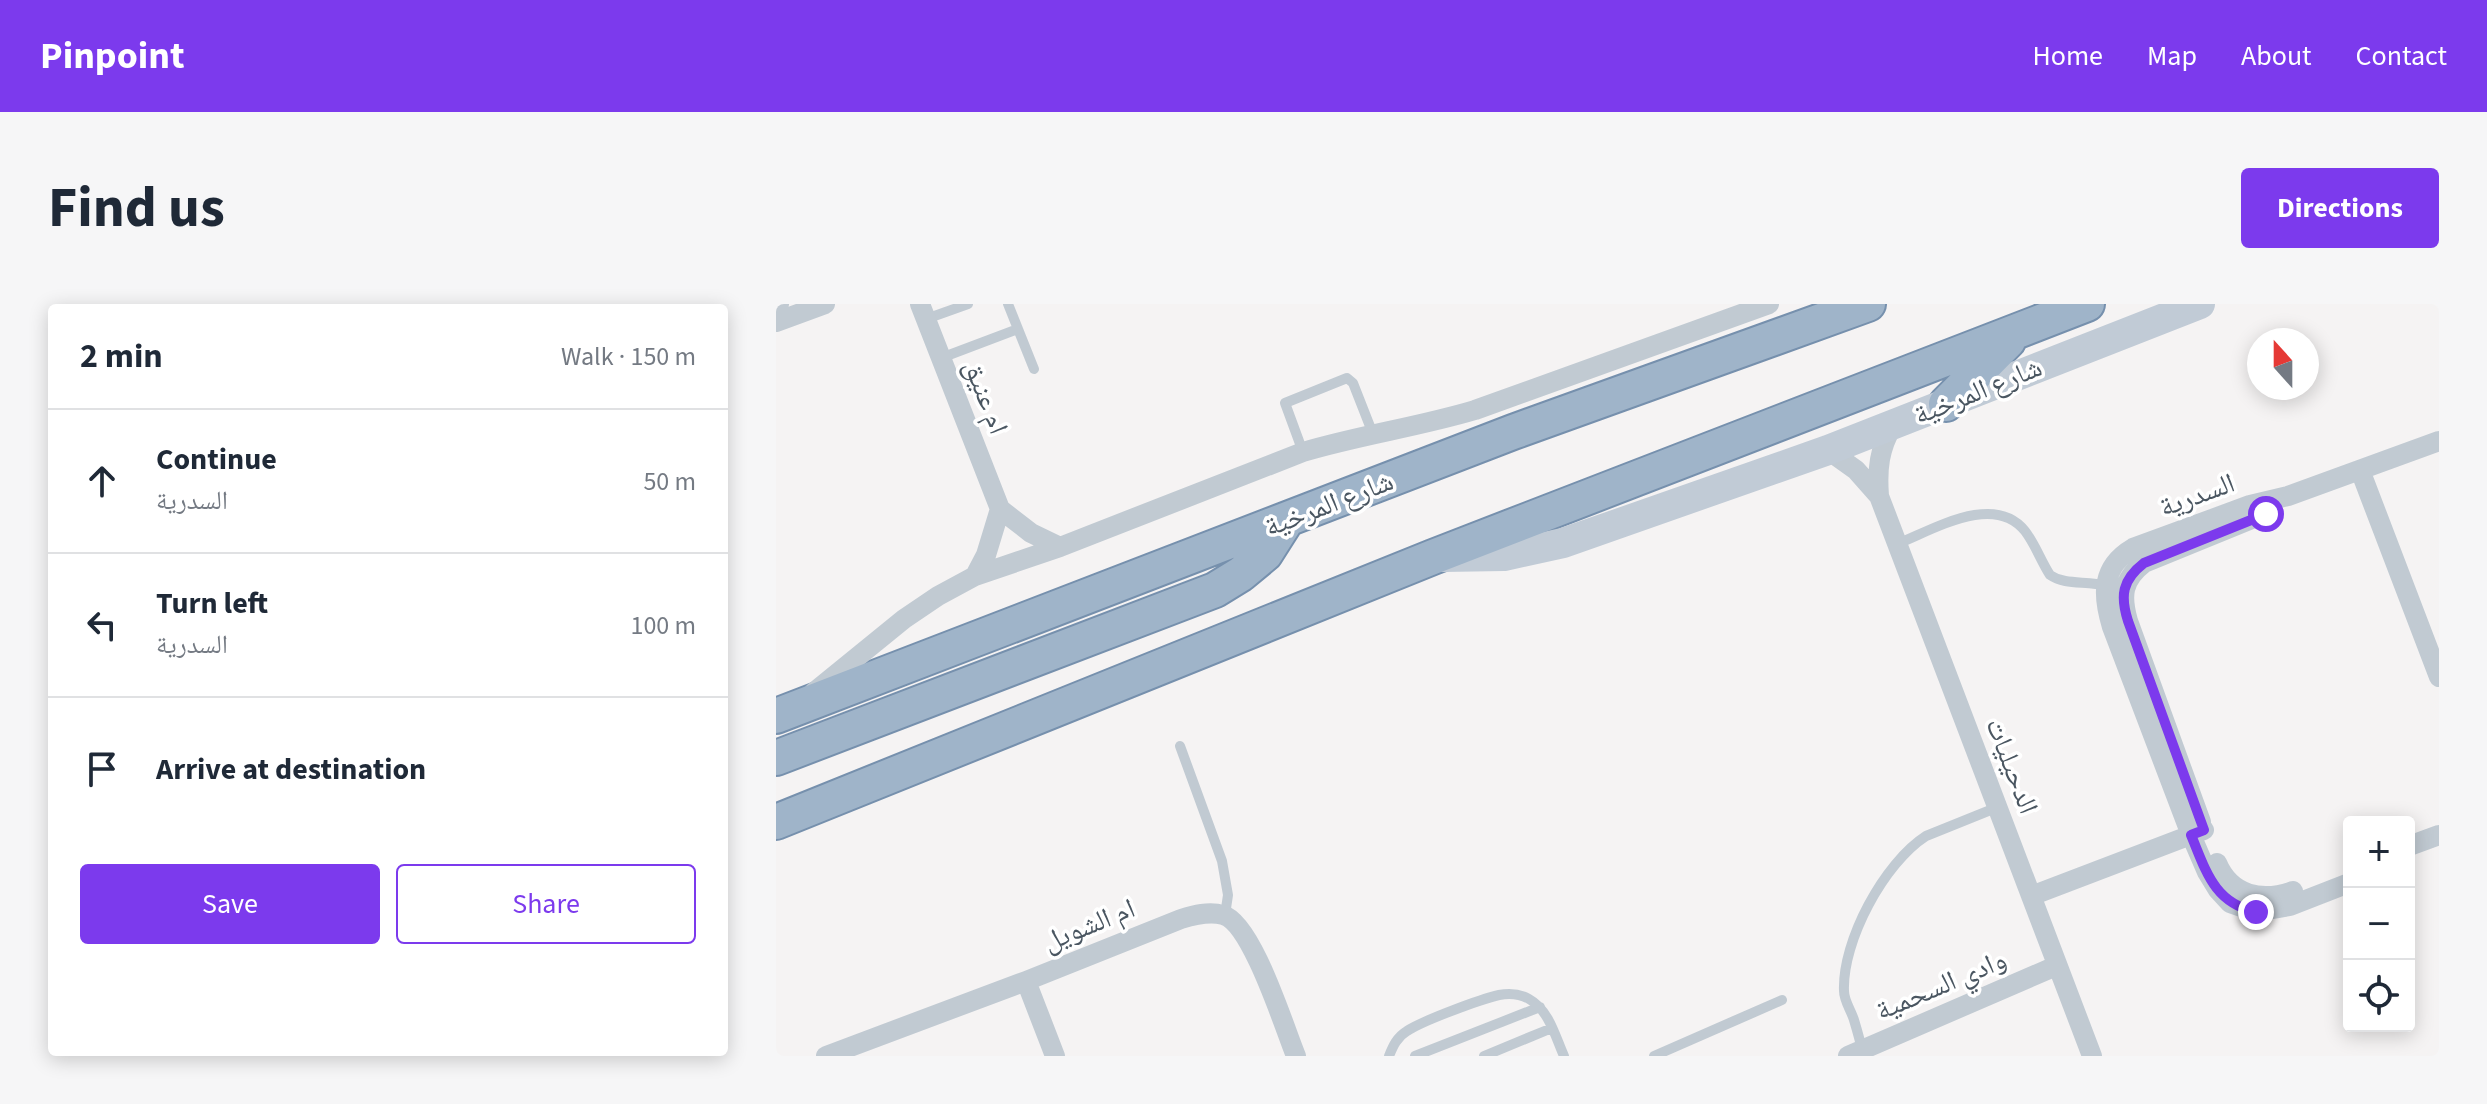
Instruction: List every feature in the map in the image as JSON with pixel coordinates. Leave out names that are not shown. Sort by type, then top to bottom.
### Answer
[{"type":"highway","name":"شارع المرخية","points":[[782,712],[1513,432],[1868,304]]},
{"type":"highway","name":"شارع المرخية","points":[[776,822],[1433,557],[2087,304]]},
{"type":"highway","points":[[1946,404],[2017,332]]},
{"type":"highway","points":[[776,758],[1215,590],[1265,554],[1286,521]]},
{"type":"main road","name":"شارع المرخية","points":[[1433,557],[1504,556],[1563,543],[1828,450],[2200,304]]},
{"type":"street","points":[[776,322],[825,304]]},
{"type":"street","name":"شارع المرخية","points":[[782,712],[904,619],[975,576],[1060,547],[1303,452],[1475,410],[1769,304]]},
{"type":"street","name":"ام عنيق","points":[[923,311],[1000,509]]},
{"type":"street","name":"الدحيليات","points":[[1893,425],[1879,459],[1879,496],[2092,1056]]},
{"type":"street","points":[[2288,496],[2439,441]]},
{"type":"street","name":"الدحيليات","points":[[1828,450],[1856,470],[1879,496]]},
{"type":"street","points":[[2360,470],[2439,677]]},
{"type":"street","name":"السدرية","points":[[2288,496],[2250,505],[2133,548],[2116,562],[2104,598],[2112,627],[2198,833],[2227,881],[2252,896],[2270,898],[2343,871]]},
{"type":"street","name":"السدرية","points":[[2288,496],[2266,514],[2144,563],[2132,572],[2123,596],[2128,621],[2198,833],[2207,872],[2218,890],[2230,903],[2256,912],[2280,909],[2343,885]]},
{"type":"street","points":[[975,576],[986,555],[1000,509],[1031,533],[1060,547]]},
{"type":"street","points":[[2031,896],[2198,833]]},
{"type":"street","points":[[2415,844],[2439,835]]},
{"type":"street","points":[[2415,858],[2439,849]]},
{"type":"street","name":"ام الشويل","points":[[826,1056],[1181,919],[1202,913],[1225,915]]},
{"type":"street","points":[[1225,915],[1240,925],[1251,943],[1296,1056]]},
{"type":"street","name":"وادي السحمية","points":[[1855,1053],[2056,966]]},
{"type":"street","points":[[1026,981],[1055,1056]]},
{"type":"lane","points":[[923,311],[968,304]]},
{"type":"lane","points":[[1008,304],[1034,369]]},
{"type":"lane","points":[[941,358],[1018,329]]},
{"type":"lane","points":[[1303,452],[1285,403],[1347,378],[1353,383],[1373,434]]},
{"type":"lane","points":[[1897,544],[1980,513],[1995,512],[2007,516],[2025,532],[2050,575],[2063,581],[2089,581],[2106,586]]},
{"type":"lane","points":[[1180,746],[1222,861],[1228,895],[1225,915]]},
{"type":"lane","points":[[1855,1053],[1854,1017],[1844,995],[1847,953],[1864,914],[1898,860],[1915,843],[1998,807]]},
{"type":"lane","points":[[1389,1056],[1392,1047],[1405,1032],[1500,995],[1521,996],[1540,1007],[1564,1056]]},
{"type":"lane","points":[[1654,1056],[1782,1000]]},
{"type":"lane","points":[[1415,1056],[1540,1007]]},
{"type":"lane","points":[[1484,1056],[1552,1028]]},
{"type":"route","points":[[2256,912],[2230,903],[2218,890],[2191,835],[2204,830],[2128,621],[2123,596],[2132,572],[2144,563],[2266,514]]}]
